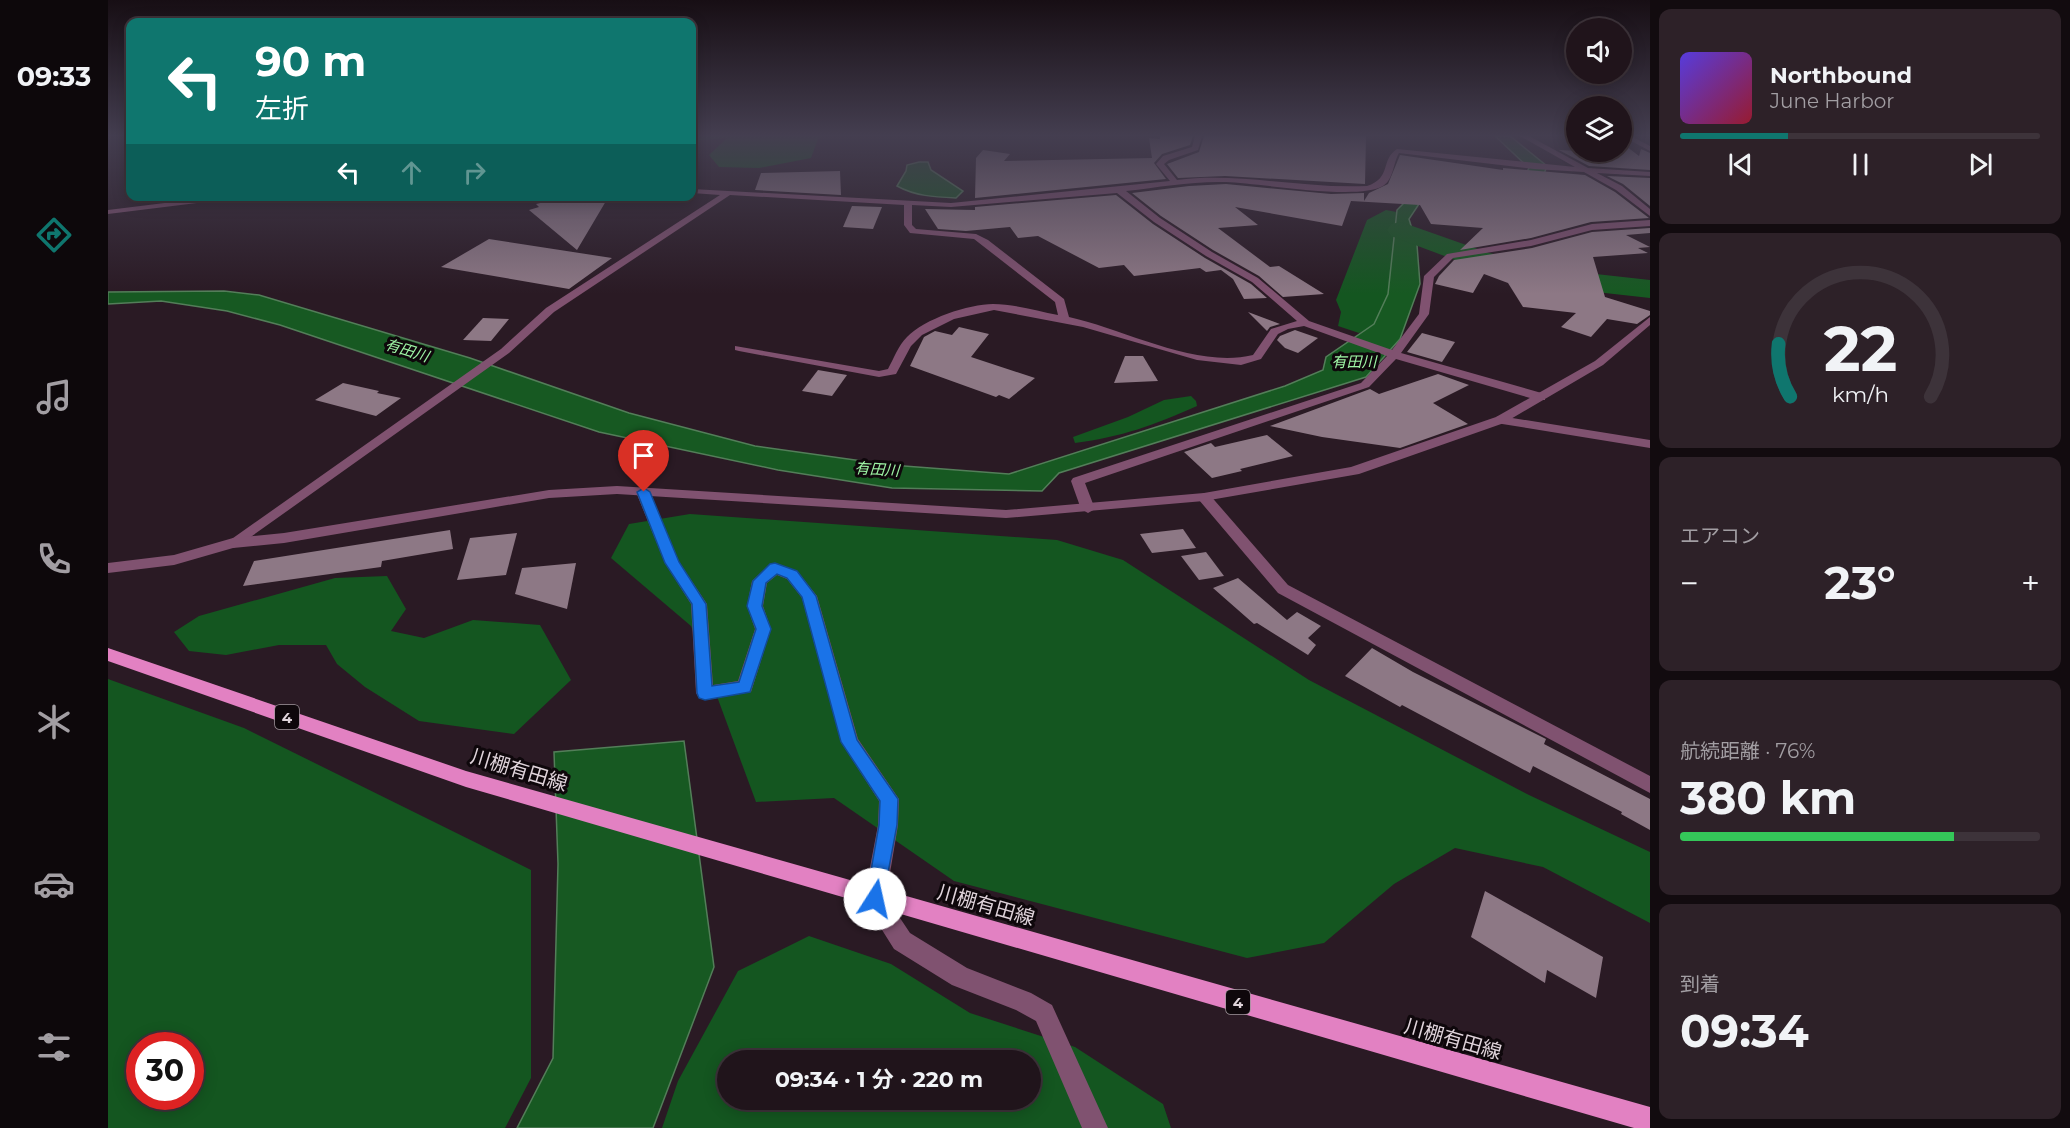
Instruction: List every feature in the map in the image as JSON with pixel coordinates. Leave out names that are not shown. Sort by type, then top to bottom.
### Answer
[{"type":"main road","name":"川棚有田線","points":[[108,654],[466,779],[875,899],[1650,1120]]},
{"type":"street","points":[[696,191],[908,204],[971,204],[1132,189]]},
{"type":"street","points":[[1320,189],[1340,189]]},
{"type":"street","points":[[1618,189],[1650,213]]},
{"type":"street","points":[[1119,190],[1157,220],[1255,280],[1305,323],[1394,355],[1541,397]]},
{"type":"street","points":[[233,543],[505,351],[550,310],[727,194]]},
{"type":"street","points":[[108,212],[197,201]]},
{"type":"street","points":[[908,204],[908,225],[913,231],[976,237],[985,242],[1060,301],[1064,319]]},
{"type":"street","points":[[1088,509],[1078,482],[1365,385],[1394,355],[1424,314],[1430,276],[1450,256],[1531,243],[1592,227],[1650,223]]},
{"type":"street","points":[[739,348],[879,374],[892,372],[911,339],[931,325],[994,306],[1064,319],[1153,347],[1247,362],[1257,357],[1267,337],[1274,330],[1305,323]]},
{"type":"street","points":[[108,568],[174,560],[233,543],[285,537],[549,494],[617,490],[1006,514],[1088,509],[1204,497],[1354,471],[1500,420],[1599,363],[1650,320]]},
{"type":"street","points":[[1500,420],[1650,444]]},
{"type":"street","points":[[644,492],[672,563],[699,604],[705,693],[745,687],[763,629],[755,606],[760,581],[775,568],[792,575],[808,596],[850,742],[889,799],[888,825],[875,899],[902,941],[960,977],[1023,1001],[1044,1013],[1095,1128]]},
{"type":"street","points":[[1204,497],[1283,589],[1650,785]]},
{"type":"shaded area","points":[[1386,210],[1402,213],[1399,284],[1380,324],[1359,333],[1338,326],[1341,312],[1336,300],[1367,220]]},
{"type":"shaded area","points":[[1191,396],[1197,406],[1166,419],[1123,434],[1075,443],[1073,437],[1128,417],[1164,400]]},
{"type":"shaded area","points":[[690,514],[1057,540],[1123,560],[1309,680],[1529,795],[1650,852],[1650,923],[1543,867],[1455,848],[1394,884],[1324,943],[1247,958],[954,881],[834,798],[756,802],[691,626],[611,558],[629,524]]},
{"type":"shaded area","points":[[387,576],[406,609],[391,631],[424,638],[473,620],[540,625],[571,680],[514,734],[419,721],[365,687],[337,664],[326,645],[279,645],[226,655],[189,651],[174,632],[199,616],[335,578]]},
{"type":"shaded area","points":[[108,679],[244,728],[531,870],[531,1078],[505,1128],[108,1128]]},
{"type":"shaded area","points":[[809,936],[891,964],[970,1013],[1075,1047],[1163,1104],[1171,1128],[662,1128],[678,1081],[738,971]]},
{"type":"water","points":[[904,189],[959,189],[963,191],[956,198],[918,194]]},
{"type":"water","name":"有田川","points":[[1460,189],[1495,189],[1419,204],[1409,219],[1417,245],[1420,284],[1400,339],[1366,377],[1059,473],[1042,491],[892,488],[778,470],[599,432],[280,325],[227,311],[161,301],[108,304],[108,292],[224,291],[259,295],[470,358],[629,413],[755,446],[891,465],[1009,474],[1285,386],[1323,370],[1326,357],[1374,324],[1388,294],[1397,210],[1409,198]]},
{"type":"water","points":[[684,741],[714,967],[653,1128],[517,1128],[553,1058],[558,864],[554,752]]},
{"type":"building","points":[[841,189],[841,195],[755,190]]},
{"type":"building","points":[[975,189],[1069,189],[975,198]]},
{"type":"building","points":[[1168,189],[1275,189],[1331,194],[1364,193],[1364,201],[1369,193],[1378,189],[1609,189],[1649,218],[1591,222],[1531,238],[1460,250],[1483,228],[1431,224],[1420,205],[1351,201],[1342,226],[1235,207],[1258,225],[1218,228],[1270,267],[1279,266],[1324,294],[1283,297],[1259,276],[1213,250],[1161,216],[1132,193]]},
{"type":"building","points":[[1629,189],[1650,189],[1650,206]]},
{"type":"building","points":[[1116,195],[1153,224],[1205,258],[1251,284],[1267,298],[1244,299],[1233,279],[1221,270],[1206,272],[1200,268],[1134,276],[1124,265],[1099,268],[1038,236],[1018,238],[1010,227],[966,231],[938,229],[925,209],[975,210],[975,207]]},
{"type":"building","points":[[549,201],[606,201],[577,250],[529,210],[539,207],[536,204]]},
{"type":"building","points":[[852,206],[882,207],[873,229],[843,227]]},
{"type":"building","points":[[1650,228],[1650,233],[1626,235],[1650,247],[1638,248],[1648,253],[1593,257],[1605,297],[1650,311],[1650,315],[1637,324],[1607,319],[1591,337],[1561,327],[1576,313],[1523,307],[1508,283],[1484,274],[1473,293],[1435,284],[1439,276],[1454,260],[1532,248],[1592,232]]},
{"type":"building","points":[[489,239],[612,258],[569,289],[441,267]]},
{"type":"building","points":[[1248,312],[1280,324],[1270,327],[1267,331]]},
{"type":"building","points":[[483,318],[509,319],[491,341],[463,340]]},
{"type":"building","points":[[959,327],[989,334],[971,357],[1035,378],[1009,399],[999,395],[996,397],[910,366],[924,337],[935,331],[952,335]]},
{"type":"building","points":[[1295,330],[1318,338],[1298,353],[1285,348],[1277,340],[1280,336]]},
{"type":"building","points":[[1422,333],[1455,342],[1442,362],[1407,352]]},
{"type":"building","points":[[1125,356],[1143,356],[1158,381],[1114,383]]},
{"type":"building","points":[[818,370],[847,375],[832,396],[802,391]]},
{"type":"building","points":[[1438,374],[1469,385],[1433,403],[1468,424],[1400,448],[1322,437],[1270,426],[1370,389],[1379,394]]},
{"type":"building","points":[[343,383],[401,398],[376,416],[315,400]]},
{"type":"building","points":[[1267,435],[1293,456],[1212,478],[1184,452],[1211,443],[1215,447]]},
{"type":"building","points":[[1183,529],[1196,548],[1152,553],[1140,534]]},
{"type":"building","points":[[450,530],[453,549],[382,561],[381,567],[243,586],[254,561]]},
{"type":"building","points":[[517,533],[506,575],[457,580],[470,538]]},
{"type":"building","points":[[1206,552],[1224,576],[1199,580],[1181,556]]},
{"type":"building","points":[[576,563],[567,609],[515,594],[522,568]]},
{"type":"building","points":[[1238,578],[1287,620],[1297,612],[1321,626],[1308,638],[1316,645],[1308,655],[1257,623],[1254,624],[1213,588]]},
{"type":"building","points":[[1372,648],[1413,672],[1546,739],[1544,744],[1650,799],[1650,830],[1621,814],[1622,812],[1533,766],[1530,773],[1402,705],[1400,707],[1345,676]]},
{"type":"building","points":[[1485,891],[1603,957],[1596,998],[1547,970],[1545,983],[1471,937]]},
{"type":"waterway","points":[[1401,230],[1482,261],[1596,283],[1650,289]]},
{"type":"route","points":[[644,492],[672,563],[699,604],[705,693],[745,687],[763,629],[755,606],[760,581],[775,568],[792,575],[808,596],[850,742],[889,799],[888,825],[875,899]]}]
